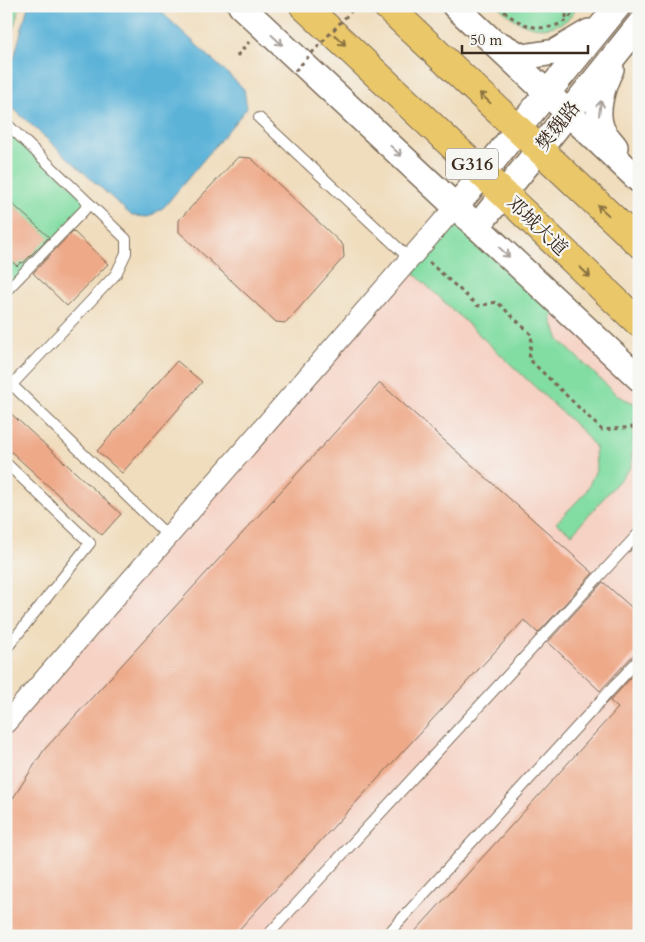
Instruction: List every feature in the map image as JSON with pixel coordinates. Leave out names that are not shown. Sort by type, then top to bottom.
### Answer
[{"type":"highway","name":"邓城大道","points":[[304,6],[484,174],[639,324]]},
{"type":"highway","name":"G316","points":[[387,6],[639,243]]},
{"type":"street","points":[[242,6],[639,378]]},
{"type":"street","points":[[456,6],[639,180]]},
{"type":"street","points":[[489,38],[522,57],[555,52],[611,15]]},
{"type":"street","name":"樊魏路","points":[[455,207],[484,174],[518,129],[611,15]]},
{"type":"street","name":"樊魏路","points":[[477,227],[639,25]]},
{"type":"street","points":[[624,44],[607,78],[598,112],[601,128],[639,180]]},
{"type":"street","points":[[6,723],[455,207]]},
{"type":"lane","points":[[259,118],[413,255]]},
{"type":"lane","points":[[6,123],[126,239],[126,254],[116,274],[9,388],[168,536]]},
{"type":"lane","points":[[6,291],[90,204]]},
{"type":"lane","points":[[6,463],[90,542],[6,649]]},
{"type":"lane","points":[[267,936],[639,532]]},
{"type":"lane","points":[[386,936],[639,659]]},
{"type":"path","points":[[295,71],[356,6]]},
{"type":"path","points":[[498,6],[507,15],[526,26],[546,27],[566,21],[578,6]]},
{"type":"path","points":[[566,6],[566,21]]},
{"type":"path","points":[[237,56],[250,41]]},
{"type":"path","points":[[413,255],[478,306],[497,302],[532,335],[529,360],[602,430],[634,428]]},
{"type":"shaded area","points":[[455,207],[639,378],[639,936],[6,936],[6,723]]},
{"type":"green space","points":[[6,6],[20,6],[6,53]]},
{"type":"green space","points":[[498,6],[578,6],[565,21],[547,28],[538,28],[521,23]]},
{"type":"green space","points":[[6,123],[90,204],[6,291]]},
{"type":"green space","points":[[455,207],[561,306],[551,318],[559,340],[618,396],[636,404],[631,467],[572,534],[556,523],[586,492],[596,470],[595,447],[584,433],[405,265]]},
{"type":"water","points":[[28,6],[155,6],[244,89],[247,108],[164,207],[149,217],[132,216],[6,102],[6,72],[14,58]]},
{"type":"building","points":[[238,157],[251,158],[343,245],[344,257],[286,323],[276,322],[179,232],[179,220]]},
{"type":"building","points":[[6,198],[49,237],[23,263],[21,262],[17,266],[6,256]]},
{"type":"building","points":[[73,231],[108,264],[67,306],[33,273]]},
{"type":"building","points":[[177,361],[202,382],[122,473],[97,451]]},
{"type":"building","points":[[380,383],[593,573],[538,633],[524,620],[233,936],[6,936],[6,809],[44,750]]},
{"type":"building","points":[[6,409],[121,514],[102,535],[6,447]]},
{"type":"building","points":[[603,582],[639,614],[639,652],[634,654],[600,691],[548,642]]},
{"type":"building","points":[[639,669],[639,936],[411,936],[618,708],[610,701]]}]
